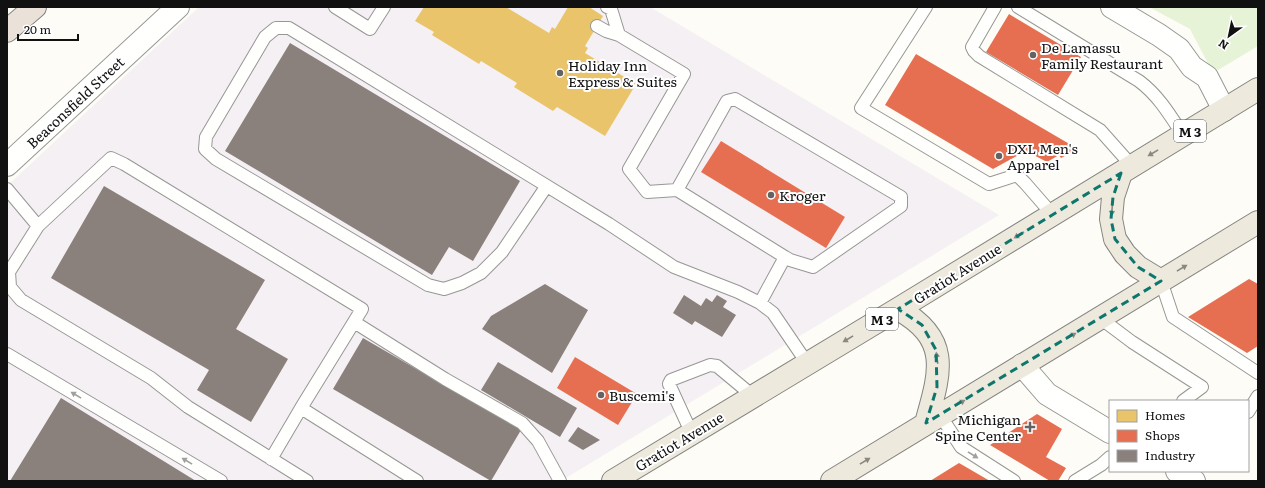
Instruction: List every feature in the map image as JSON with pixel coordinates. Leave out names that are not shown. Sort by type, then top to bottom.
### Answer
[{"type":"highway","points":[[7,31],[35,7]]},
{"type":"main road","name":"Gratiot Avenue","points":[[614,481],[1258,89]]},
{"type":"main road","points":[[1126,169],[1113,197],[1111,219],[1115,239],[1125,254],[1138,266],[1161,281]]},
{"type":"main road","points":[[832,481],[1258,222]]},
{"type":"main road","points":[[898,309],[922,325],[936,350],[938,366],[933,419]]},
{"type":"street","name":"Beaconsfield Street","points":[[7,165],[178,7]]},
{"type":"street","points":[[1112,7],[1159,35],[1179,49],[1192,67],[1207,77],[1224,110]]},
{"type":"street","points":[[1022,365],[1047,394],[1109,431]]},
{"type":"street","points":[[1179,472],[1194,481]]},
{"type":"lane","points":[[334,7],[370,29],[384,7]]},
{"type":"lane","points":[[608,7],[611,9],[619,34]]},
{"type":"lane","points":[[926,7],[861,108],[989,184],[1017,175],[1052,214]]},
{"type":"lane","points":[[995,7],[972,47],[974,51],[979,56],[1100,130],[1126,169]]},
{"type":"lane","points":[[1018,7],[1150,88],[1183,135]]},
{"type":"lane","points":[[597,26],[606,31],[619,34],[684,74],[629,169],[647,192],[677,190],[790,260],[813,267],[900,206],[901,197],[735,99],[727,101],[677,190]]},
{"type":"lane","points":[[546,187],[502,252],[481,273],[462,283],[444,289],[428,285],[216,159],[205,149],[206,137],[265,37],[276,28],[289,28],[546,187],[609,224],[674,267],[738,292],[760,303],[772,313],[807,364]]},
{"type":"lane","points":[[271,459],[362,309],[124,164],[111,158],[38,226],[9,272],[10,287],[21,300],[151,378],[188,407],[271,459],[307,481]]},
{"type":"lane","points":[[7,189],[38,226]]},
{"type":"lane","points":[[760,303],[785,257]]},
{"type":"lane","points":[[1161,281],[1173,317],[1257,370]]},
{"type":"lane","points":[[1100,318],[1132,342],[1202,387],[1184,400]]},
{"type":"lane","points":[[354,322],[445,379],[522,423],[538,441],[560,481]]},
{"type":"lane","points":[[7,354],[221,481]]},
{"type":"lane","points":[[692,434],[669,384],[671,380],[710,365],[717,366],[753,396]]},
{"type":"lane","points":[[1249,410],[1258,396]]},
{"type":"lane","points":[[301,408],[417,481]]},
{"type":"lane","points":[[933,419],[960,447],[1014,481]]},
{"type":"lane","points":[[1075,481],[1101,465],[1109,458]]},
{"type":"highlighted area","points":[[1121,173],[1113,197],[1111,219],[1115,239],[1138,267],[1161,281],[926,423],[937,387],[936,350],[922,325],[898,309]]},
{"type":"shaded area","points":[[199,7],[650,7],[999,215],[561,481],[7,481],[7,186]]},
{"type":"green space","points":[[1149,7],[1258,7],[1258,46],[1213,73],[1190,29]]},
{"type":"building: Homes","name":"Holiday Inn Express & Suites","points":[[424,7],[506,7],[549,33],[552,27],[555,29],[568,7],[589,7],[603,16],[585,46],[588,48],[585,53],[636,84],[605,136],[557,107],[553,111],[514,87],[517,83],[481,61],[479,64],[432,35],[434,32],[415,21]]},
{"type":"building: Shops","points":[[1009,14],[1081,57],[1058,95],[986,52]]},
{"type":"building: Shops","points":[[916,54],[1078,149],[1061,158],[1059,155],[1047,162],[1026,151],[993,169],[885,105]]},
{"type":"building: Shops","points":[[721,141],[845,217],[826,248],[701,172]]},
{"type":"building: Shops","points":[[1249,279],[1258,284],[1258,346],[1247,353],[1188,317]]},
{"type":"building: Shops","points":[[575,357],[637,394],[618,425],[557,388]]},
{"type":"building: Shops","points":[[1037,414],[1062,429],[1046,457],[1066,468],[1058,481],[1050,481],[990,445]]},
{"type":"building: Shops","points":[[959,463],[990,481],[930,481]]},
{"type":"building: Industry","points":[[290,43],[520,181],[473,261],[449,247],[432,275],[225,151]]},
{"type":"building: Industry","points":[[104,186],[265,280],[236,329],[288,359],[251,422],[197,390],[209,370],[51,278]]},
{"type":"building: Industry","points":[[545,284],[588,310],[552,373],[482,329],[491,316]]},
{"type":"building: Industry","points":[[684,295],[701,306],[706,298],[712,302],[717,295],[727,301],[723,307],[736,315],[722,337],[695,321],[692,325],[673,313]]},
{"type":"building: Industry","points":[[363,338],[521,430],[491,481],[333,389]]},
{"type":"building: Industry","points":[[498,362],[577,408],[560,437],[481,390]]},
{"type":"building: Industry","points":[[61,398],[196,481],[10,481]]},
{"type":"building: Industry","points":[[578,427],[600,440],[583,450],[568,441]]},
{"type":"place","name":"De Lamassu Family Restaurant","points":[[1033,55]]},
{"type":"place","name":"Holiday Inn Express & Suites","points":[[560,73]]},
{"type":"place","name":"DXL Men's Apparel","points":[[999,156]]},
{"type":"place","name":"Kroger","points":[[771,195]]},
{"type":"place","name":"Buscemi's","points":[[601,395]]},
{"type":"place","name":"Michigan Spine Center","points":[[1030,427]]}]
